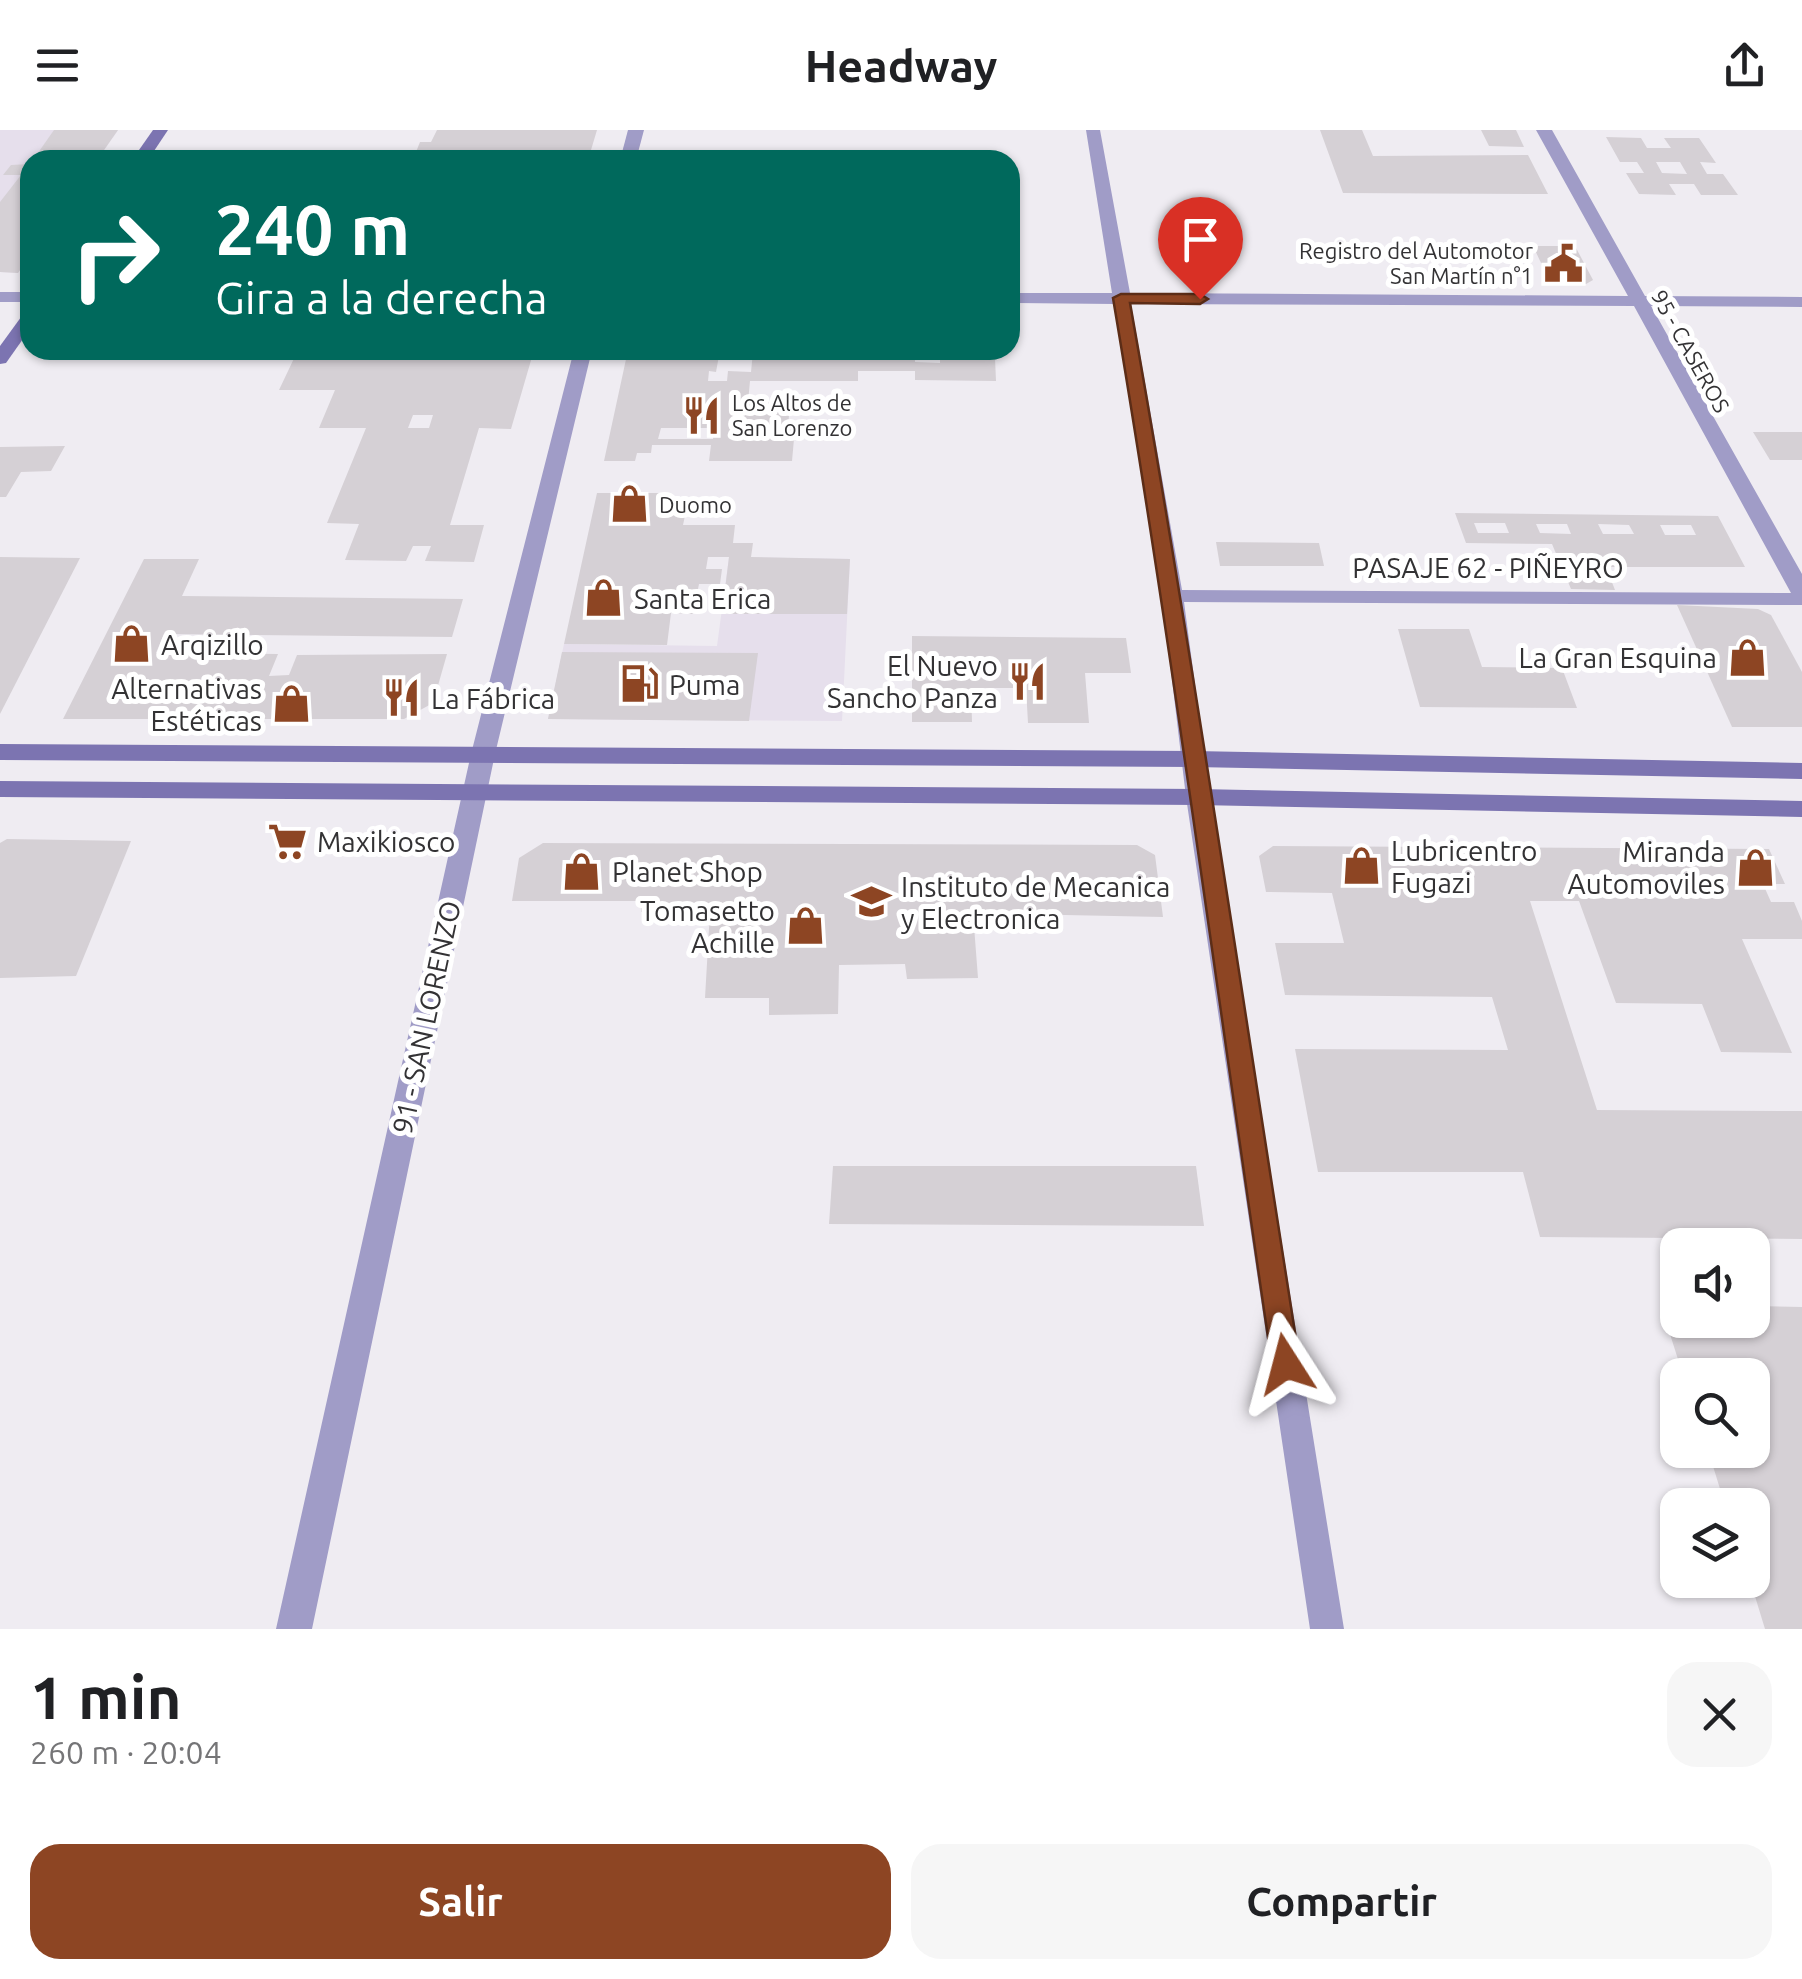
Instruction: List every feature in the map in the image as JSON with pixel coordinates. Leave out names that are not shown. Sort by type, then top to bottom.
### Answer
[{"type":"main road","points":[[0,360],[20,331]]},
{"type":"main road","points":[[0,752],[1194,759],[1802,771]]},
{"type":"main road","points":[[0,789],[1198,797],[1802,808]]},
{"type":"street","points":[[1093,130],[1173,596],[1198,797],[1327,1629]]},
{"type":"street","name":"95 - CASEROS","points":[[1544,130],[1802,596]]},
{"type":"street","points":[[1020,298],[1802,302]]},
{"type":"street","name":"91 - SAN LORENZO","points":[[294,1629],[483,754],[580,360]]},
{"type":"street","name":"PASAJE 62 - PIÑEYRO","points":[[1173,596],[1802,596]]},
{"type":"shaded area","points":[[0,130],[118,130],[104,150],[20,150],[20,270],[0,272]]},
{"type":"shaded area","points":[[729,557],[850,559],[842,721],[548,719],[564,644],[717,646]]},
{"type":"building","points":[[54,130],[118,130],[104,150],[40,150]]},
{"type":"building","points":[[437,130],[597,130],[591,150],[417,150],[420,142],[431,142]]},
{"type":"building","points":[[1320,130],[1362,130],[1373,156],[1528,155],[1548,194],[1343,193]]},
{"type":"building","points":[[1481,130],[1516,130],[1524,147],[1489,146]]},
{"type":"building","points":[[1606,137],[1641,138],[1647,148],[1671,148],[1664,138],[1699,138],[1716,163],[1700,162],[1707,174],[1723,174],[1738,195],[1701,195],[1694,184],[1669,184],[1676,195],[1639,194],[1626,173],[1644,173],[1637,162],[1620,162]],"holes":[[[1656,162],[1680,162],[1687,174],[1662,173]]]},
{"type":"building","points":[[11,165],[20,165],[20,175],[3,175]]},
{"type":"building","points":[[20,176],[18,273],[0,272],[0,202]]},
{"type":"building","name":"Registro del Automotor San Martín n°1","points":[[1533,246],[1575,246],[1593,280],[1586,284],[1551,284]]},
{"type":"building","points":[[293,360],[531,360],[511,429],[479,428],[450,525],[484,525],[474,562],[425,561],[431,546],[413,546],[406,561],[345,560],[359,524],[327,523],[366,428],[319,428],[335,390],[279,390]],"holes":[[[413,415],[433,415],[429,428],[408,428]]]},
{"type":"building","points":[[626,360],[718,360],[716,372],[709,371],[708,381],[727,381],[728,371],[751,372],[752,360],[995,360],[996,381],[915,380],[915,371],[858,371],[858,381],[750,381],[748,402],[790,402],[788,428],[795,428],[792,461],[709,461],[711,445],[652,445],[651,453],[637,453],[635,461],[604,461]],"holes":[[[661,428],[714,428],[713,439],[658,439]]]},
{"type":"building","points":[[1753,432],[1802,432],[1802,460],[1770,460]]},
{"type":"building","points":[[65,446],[51,471],[21,472],[6,497],[0,497],[0,447]]},
{"type":"building","points":[[597,493],[666,493],[663,511],[686,511],[683,525],[735,525],[733,543],[753,543],[751,557],[850,559],[847,614],[722,614],[729,557],[708,557],[706,569],[722,569],[720,584],[699,584],[693,614],[671,613],[667,645],[564,644]]},
{"type":"building","points":[[1455,513],[1718,516],[1745,567],[1606,567],[1615,590],[1571,589],[1552,544],[1466,543]],"holes":[[[1474,523],[1505,523],[1509,533],[1478,533]],[[1536,524],[1567,524],[1571,534],[1540,533]],[[1598,524],[1629,525],[1634,534],[1603,534]],[[1660,525],[1691,525],[1696,535],[1665,535]]]},
{"type":"building","points":[[1216,542],[1319,543],[1324,566],[1220,566]]},
{"type":"building","points":[[0,557],[80,558],[0,714]]},
{"type":"building","points":[[144,559],[199,559],[182,596],[463,599],[452,637],[164,634],[156,653],[278,654],[269,676],[289,675],[297,655],[447,654],[433,703],[404,719],[63,719]]},
{"type":"building","name":"La Gran Esquina","points":[[1677,605],[1758,609],[1771,615],[1802,672],[1802,727],[1732,727]]},
{"type":"building","points":[[1398,629],[1469,629],[1482,667],[1562,668],[1577,708],[1420,707]]},
{"type":"building","name":"El Nuevo Sancho Panza","points":[[912,636],[1126,638],[1131,673],[1085,673],[1089,723],[1028,723],[1026,688],[971,688],[972,722],[912,722]]},
{"type":"building","points":[[562,652],[758,653],[749,721],[548,719]]},
{"type":"building","points":[[7,839],[131,841],[76,976],[0,978],[0,843]]},
{"type":"building","points":[[543,843],[1137,845],[1155,855],[1163,917],[973,913],[978,978],[907,979],[905,964],[839,965],[838,1014],[769,1015],[769,998],[705,998],[710,911],[641,912],[642,901],[512,901],[519,858]]},
{"type":"building","points":[[1273,846],[1769,849],[1785,884],[1763,884],[1771,902],[1794,902],[1802,921],[1802,939],[1742,939],[1792,1053],[1721,1052],[1702,1004],[1616,1003],[1579,901],[1530,901],[1597,1110],[1802,1111],[1802,1239],[1770,1239],[1770,1228],[1660,1228],[1660,1238],[1540,1237],[1523,1172],[1318,1172],[1295,1049],[1508,1050],[1492,997],[1285,995],[1275,943],[1344,943],[1332,893],[1266,892],[1259,856]]},
{"type":"building","points":[[833,1166],[1196,1166],[1204,1226],[829,1224]]},
{"type":"building","points":[[1770,1306],[1802,1307],[1802,1629],[1765,1629],[1756,1598],[1770,1598],[1770,1488],[1720,1488],[1714,1468],[1770,1468],[1770,1358],[1678,1358],[1671,1338],[1770,1338]]},
{"type":"place","name":"Registro del Automotor San Martín n°1","points":[[1563,263]]},
{"type":"place","name":"Los Altos de San Lorenzo","points":[[702,415]]},
{"type":"place","name":"Duomo","points":[[629,504]]},
{"type":"place","name":"Santa Erica","points":[[604,598]]},
{"type":"place","name":"Arqizillo","points":[[131,644]]},
{"type":"place","name":"La Gran Esquina","points":[[1747,657]]},
{"type":"place","name":"El Nuevo Sancho Panza","points":[[1028,681]]},
{"type":"place","name":"Puma","points":[[639,684]]},
{"type":"place","name":"La Fábrica","points":[[401,698]]},
{"type":"place","name":"Alternativas Estéticas","points":[[292,704]]},
{"type":"place","name":"Maxikiosco","points":[[287,841]]},
{"type":"place","name":"Lubricentro Fugazi","points":[[1361,866]]},
{"type":"place","name":"Miranda Automoviles","points":[[1755,867]]},
{"type":"place","name":"Planet Shop","points":[[582,871]]},
{"type":"place","name":"Instituto de Mecanica y Electronica","points":[[871,902]]},
{"type":"place","name":"Tomasetto Achille","points":[[805,926]]},
{"type":"route","points":[[1200,299],[1121,298],[1173,596],[1198,797],[1286,1364]]}]
